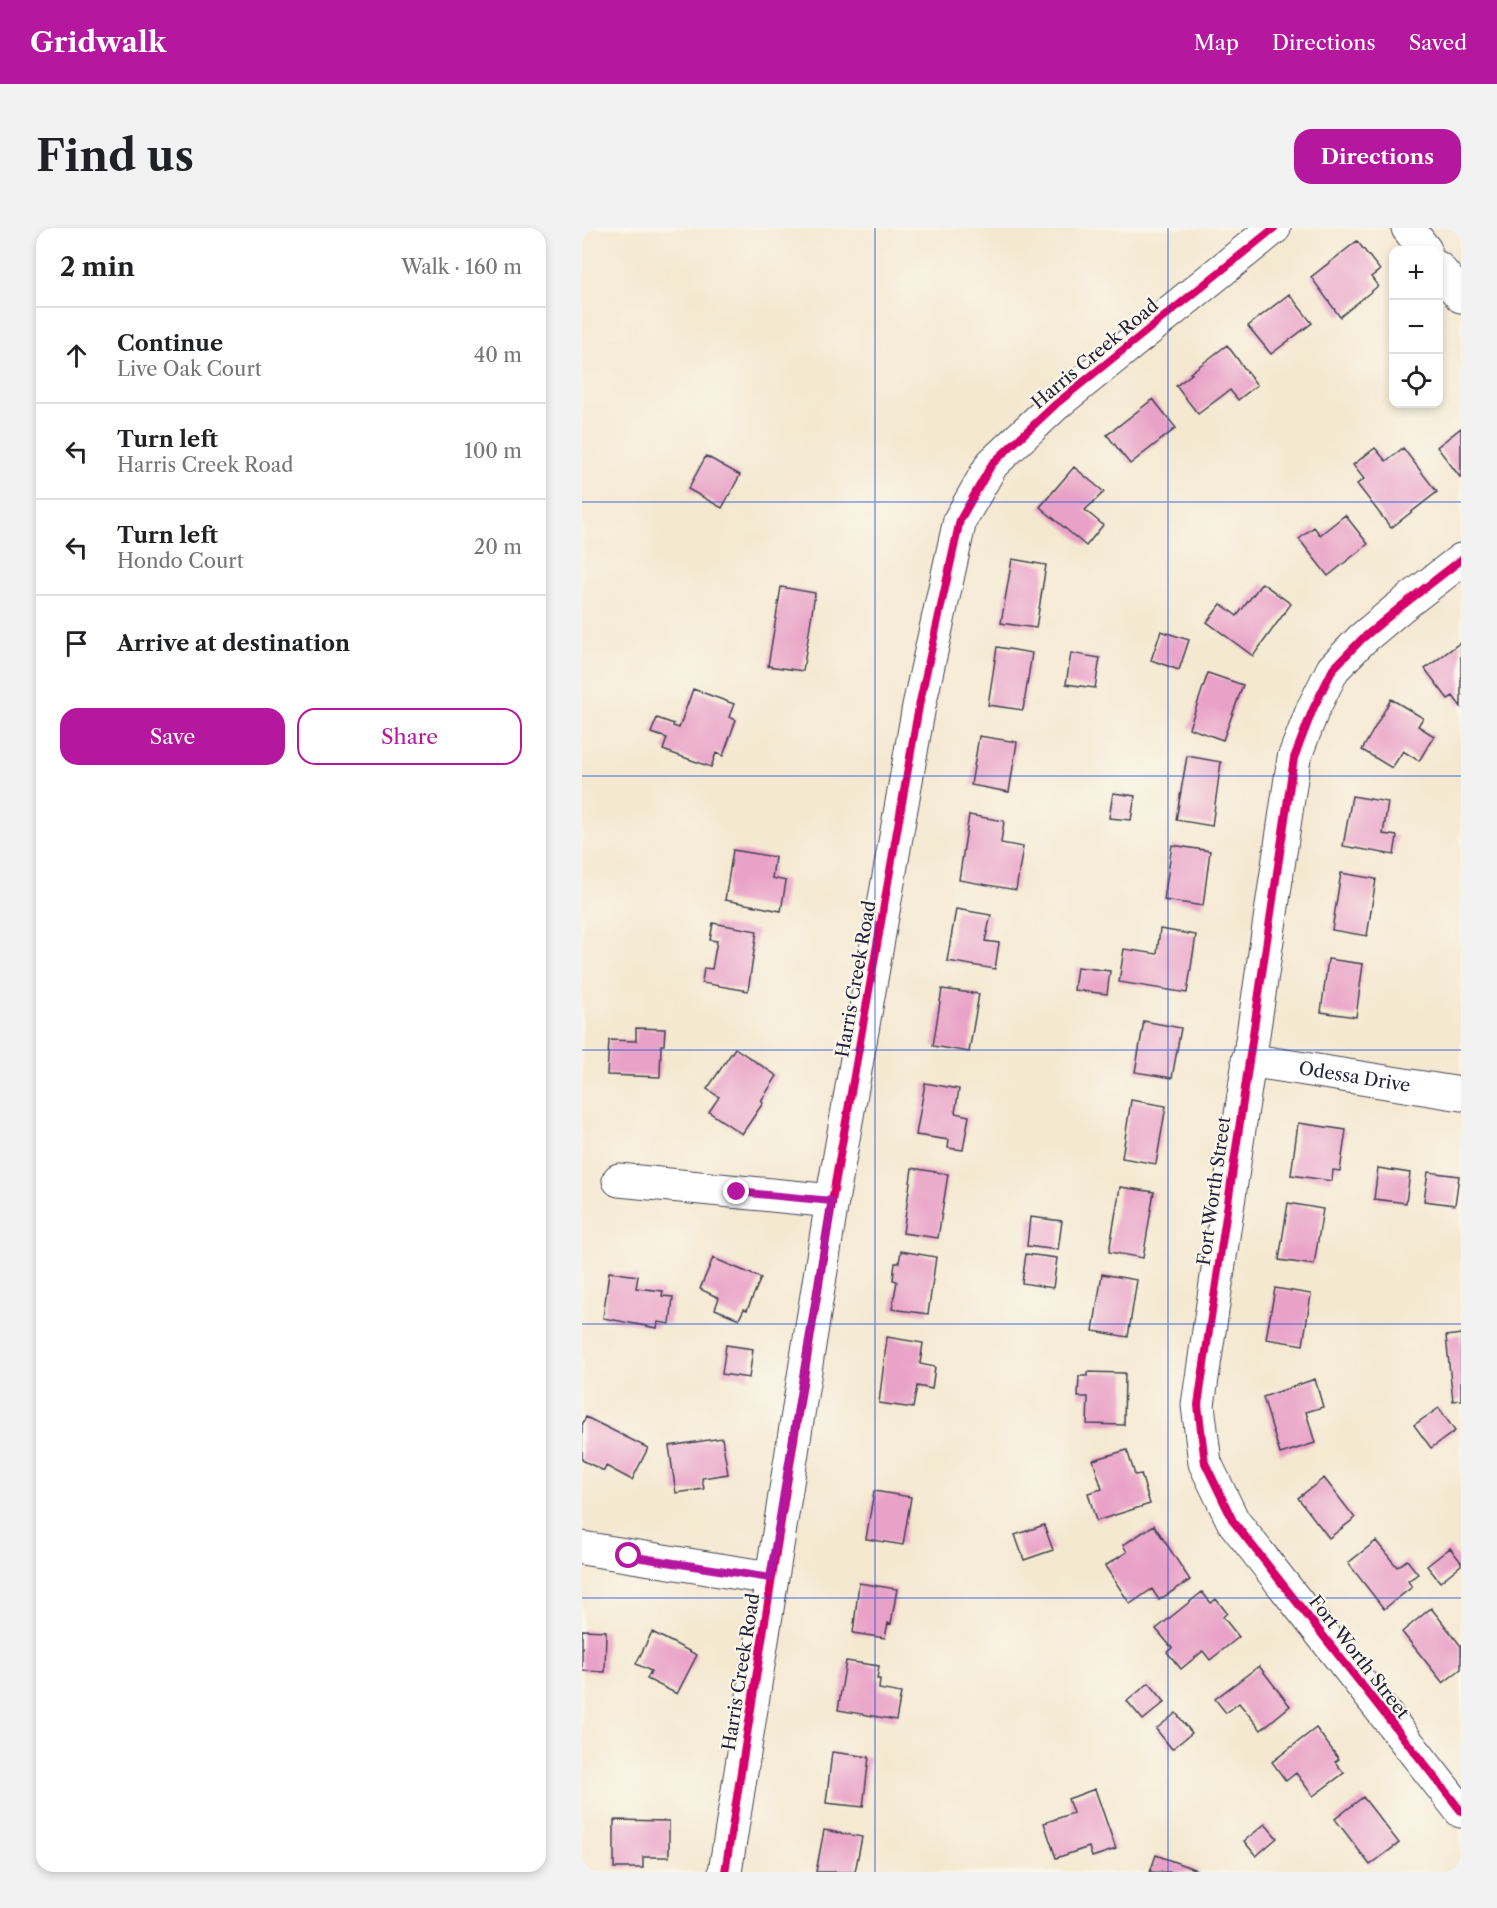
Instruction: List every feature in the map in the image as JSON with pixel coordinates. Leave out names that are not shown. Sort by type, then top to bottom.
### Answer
[{"type":"street","name":"Harris Creek Road","points":[[725,1872],[770,1578],[832,1201],[919,706],[960,520],[992,464],[1056,404],[1274,228]]},
{"type":"street","points":[[1407,228],[1422,246]]},
{"type":"street","points":[[1443,274],[1461,296]]},
{"type":"street","name":"Fort Worth Street","points":[[1461,560],[1399,608],[1355,646],[1333,669],[1313,710],[1294,758],[1198,1405],[1205,1463],[1233,1521],[1461,1811]]},
{"type":"street","name":"Odessa Drive","points":[[1248,1060],[1461,1094]]},
{"type":"street","points":[[619,1180],[832,1201]]},
{"type":"street","points":[[582,1548],[770,1578]]},
{"type":"building","points":[[1357,241],[1380,270],[1371,277],[1378,286],[1340,317],[1311,277]]},
{"type":"building","points":[[1289,294],[1312,323],[1271,354],[1248,326]]},
{"type":"building","points":[[1227,345],[1257,385],[1238,400],[1230,390],[1198,414],[1176,386]]},
{"type":"building","points":[[1153,399],[1176,428],[1130,464],[1107,435]]},
{"type":"building","points":[[1461,428],[1461,476],[1460,477],[1437,447]]},
{"type":"building","points":[[1375,448],[1386,461],[1403,448],[1437,492],[1391,528],[1357,484],[1364,479],[1353,465]]},
{"type":"building","points":[[706,456],[740,475],[722,508],[688,489]]},
{"type":"building","points":[[1074,467],[1104,492],[1085,510],[1103,525],[1086,546],[1040,507]]},
{"type":"building","points":[[1345,515],[1368,544],[1328,576],[1299,539],[1314,527],[1320,535]]},
{"type":"building","points":[[1012,559],[1046,565],[1036,628],[1001,623]]},
{"type":"building","points":[[1262,583],[1291,604],[1253,656],[1207,622],[1221,604],[1237,616]]},
{"type":"building","points":[[781,587],[815,593],[803,671],[768,666]]},
{"type":"building","points":[[1161,631],[1189,640],[1179,670],[1151,660]]},
{"type":"building","points":[[1461,642],[1461,707],[1453,696],[1448,699],[1425,669]]},
{"type":"building","points":[[997,647],[1032,653],[1023,710],[988,705]]},
{"type":"building","points":[[1071,653],[1100,658],[1095,688],[1066,684]]},
{"type":"building","points":[[1208,673],[1243,685],[1223,740],[1189,728]]},
{"type":"building","points":[[693,689],[734,704],[729,717],[736,720],[723,756],[716,753],[711,767],[663,750],[667,738],[651,733],[657,718],[679,728]]},
{"type":"building","points":[[1391,699],[1423,718],[1418,726],[1434,736],[1419,761],[1403,751],[1392,768],[1362,750]]},
{"type":"building","points":[[979,736],[1017,742],[1009,792],[971,785]]},
{"type":"building","points":[[1187,756],[1221,762],[1212,826],[1176,820]]},
{"type":"building","points":[[1113,793],[1135,796],[1131,820],[1109,818]]},
{"type":"building","points":[[1352,796],[1388,802],[1383,834],[1397,836],[1394,855],[1343,846]]},
{"type":"building","points":[[969,815],[1004,821],[1001,843],[1023,847],[1016,890],[959,880]]},
{"type":"building","points":[[1172,845],[1210,851],[1203,906],[1164,900]]},
{"type":"building","points":[[733,850],[775,857],[772,878],[786,881],[781,911],[725,900]]},
{"type":"building","points":[[1341,873],[1376,879],[1367,936],[1332,930]]},
{"type":"building","points":[[956,909],[991,915],[985,941],[999,943],[995,969],[947,961]]},
{"type":"building","points":[[713,923],[757,931],[748,991],[702,983],[704,968],[712,969],[717,941],[710,940]]},
{"type":"building","points":[[1160,929],[1196,935],[1187,993],[1119,982],[1124,949],[1157,954]]},
{"type":"building","points":[[1328,959],[1363,964],[1356,1017],[1321,1012]]},
{"type":"building","points":[[1077,967],[1110,971],[1107,994],[1074,990]]},
{"type":"building","points":[[942,989],[979,994],[969,1052],[933,1046]]},
{"type":"building","points":[[1144,1021],[1181,1028],[1172,1078],[1135,1072]]},
{"type":"building","points":[[636,1028],[665,1029],[664,1045],[661,1045],[660,1077],[607,1075],[609,1040],[636,1041]]},
{"type":"building","points":[[735,1048],[777,1076],[761,1101],[763,1103],[742,1134],[709,1112],[719,1097],[707,1089]]},
{"type":"building","points":[[925,1083],[959,1089],[955,1113],[969,1116],[963,1150],[948,1148],[949,1140],[916,1135]]},
{"type":"building","points":[[1131,1100],[1166,1106],[1156,1164],[1122,1158]]},
{"type":"building","points":[[1298,1123],[1346,1130],[1340,1171],[1333,1170],[1332,1181],[1291,1175]]},
{"type":"building","points":[[912,1168],[948,1174],[938,1238],[903,1233]]},
{"type":"building","points":[[1378,1168],[1410,1173],[1406,1203],[1374,1199]]},
{"type":"building","points":[[1428,1172],[1459,1176],[1455,1205],[1424,1201]]},
{"type":"building","points":[[1120,1187],[1154,1192],[1143,1258],[1109,1252]]},
{"type":"building","points":[[1288,1203],[1323,1209],[1314,1265],[1279,1260]]},
{"type":"building","points":[[1030,1217],[1062,1221],[1058,1250],[1027,1246]]},
{"type":"building","points":[[901,1251],[936,1257],[928,1314],[892,1309],[897,1281],[893,1280],[895,1263],[899,1263]]},
{"type":"building","points":[[1026,1254],[1057,1258],[1053,1288],[1022,1283]]},
{"type":"building","points":[[713,1258],[761,1278],[747,1310],[744,1309],[739,1319],[715,1309],[719,1298],[700,1289]]},
{"type":"building","points":[[609,1272],[638,1276],[636,1288],[663,1291],[662,1296],[673,1297],[670,1324],[658,1322],[657,1328],[603,1318]]},
{"type":"building","points":[[1102,1274],[1137,1280],[1128,1337],[1093,1331]]},
{"type":"building","points":[[1275,1288],[1311,1294],[1303,1345],[1266,1339]]},
{"type":"building","points":[[1461,1334],[1461,1400],[1453,1401],[1446,1336]]},
{"type":"building","points":[[887,1337],[923,1343],[920,1364],[935,1367],[932,1389],[917,1386],[913,1408],[879,1403]]},
{"type":"building","points":[[726,1345],[753,1349],[749,1378],[722,1374]]},
{"type":"building","points":[[1087,1372],[1125,1373],[1124,1425],[1087,1424],[1088,1397],[1078,1397],[1079,1376],[1087,1376]]},
{"type":"building","points":[[1315,1379],[1323,1407],[1306,1412],[1315,1443],[1280,1454],[1263,1397]]},
{"type":"building","points":[[1439,1408],[1455,1431],[1431,1448],[1414,1425]]},
{"type":"building","points":[[586,1417],[648,1448],[632,1480],[606,1466],[604,1471],[582,1460],[582,1425]]},
{"type":"building","points":[[722,1438],[728,1474],[702,1478],[704,1489],[676,1493],[669,1446]]},
{"type":"building","points":[[1127,1450],[1135,1475],[1141,1474],[1150,1504],[1096,1521],[1088,1493],[1102,1489],[1093,1460]]},
{"type":"building","points":[[1324,1478],[1355,1518],[1329,1538],[1298,1498]]},
{"type":"building","points":[[874,1491],[911,1497],[903,1545],[866,1539]]},
{"type":"building","points":[[1044,1525],[1053,1550],[1024,1560],[1015,1535]]},
{"type":"building","points":[[1154,1525],[1190,1580],[1159,1600],[1152,1589],[1130,1604],[1105,1566],[1127,1552],[1123,1545]]},
{"type":"building","points":[[1376,1541],[1397,1567],[1407,1560],[1418,1574],[1408,1581],[1412,1587],[1384,1609],[1348,1563]]},
{"type":"building","points":[[1450,1548],[1461,1565],[1440,1582],[1427,1566]]},
{"type":"building","points":[[859,1583],[897,1589],[891,1624],[888,1623],[885,1638],[853,1633]]},
{"type":"building","points":[[1202,1592],[1211,1603],[1216,1599],[1227,1613],[1223,1617],[1239,1637],[1210,1660],[1203,1651],[1181,1669],[1167,1652],[1172,1648],[1156,1629]]},
{"type":"building","points":[[1431,1608],[1461,1646],[1461,1669],[1443,1683],[1402,1632]]},
{"type":"building","points":[[582,1630],[606,1631],[605,1672],[582,1671]]},
{"type":"building","points":[[652,1632],[697,1655],[677,1694],[647,1679],[651,1671],[636,1664]]},
{"type":"building","points":[[846,1661],[879,1666],[877,1679],[880,1679],[879,1689],[901,1693],[896,1720],[838,1710]]},
{"type":"building","points":[[1259,1666],[1290,1706],[1261,1730],[1239,1703],[1226,1713],[1215,1699]]},
{"type":"building","points":[[1149,1683],[1165,1702],[1143,1720],[1127,1701]]},
{"type":"building","points":[[1176,1713],[1192,1733],[1172,1749],[1156,1729]]},
{"type":"building","points":[[1316,1728],[1339,1759],[1335,1762],[1344,1773],[1313,1796],[1296,1773],[1286,1781],[1272,1762]]},
{"type":"building","points":[[832,1752],[869,1757],[863,1807],[826,1803]]},
{"type":"building","points":[[1095,1789],[1116,1849],[1092,1857],[1089,1847],[1056,1858],[1044,1823],[1073,1813],[1068,1799]]},
{"type":"building","points":[[1363,1797],[1399,1843],[1370,1865],[1335,1819]]},
{"type":"building","points":[[614,1820],[669,1821],[669,1857],[643,1857],[643,1868],[614,1868]]},
{"type":"building","points":[[1265,1824],[1277,1838],[1256,1856],[1244,1841]]},
{"type":"building","points":[[824,1830],[862,1837],[855,1872],[816,1872]]},
{"type":"building","points":[[1156,1855],[1202,1872],[1150,1872]]},
{"type":"cycle path","points":[[725,1872],[832,1201],[919,706],[960,520],[992,464],[1056,404],[1274,228]]},
{"type":"cycle path","points":[[1461,560],[1362,639],[1333,669],[1313,709],[1294,758],[1198,1405],[1205,1463],[1233,1521],[1461,1811]]},
{"type":"route","points":[[629,1556],[770,1578],[832,1201],[737,1192]]}]
